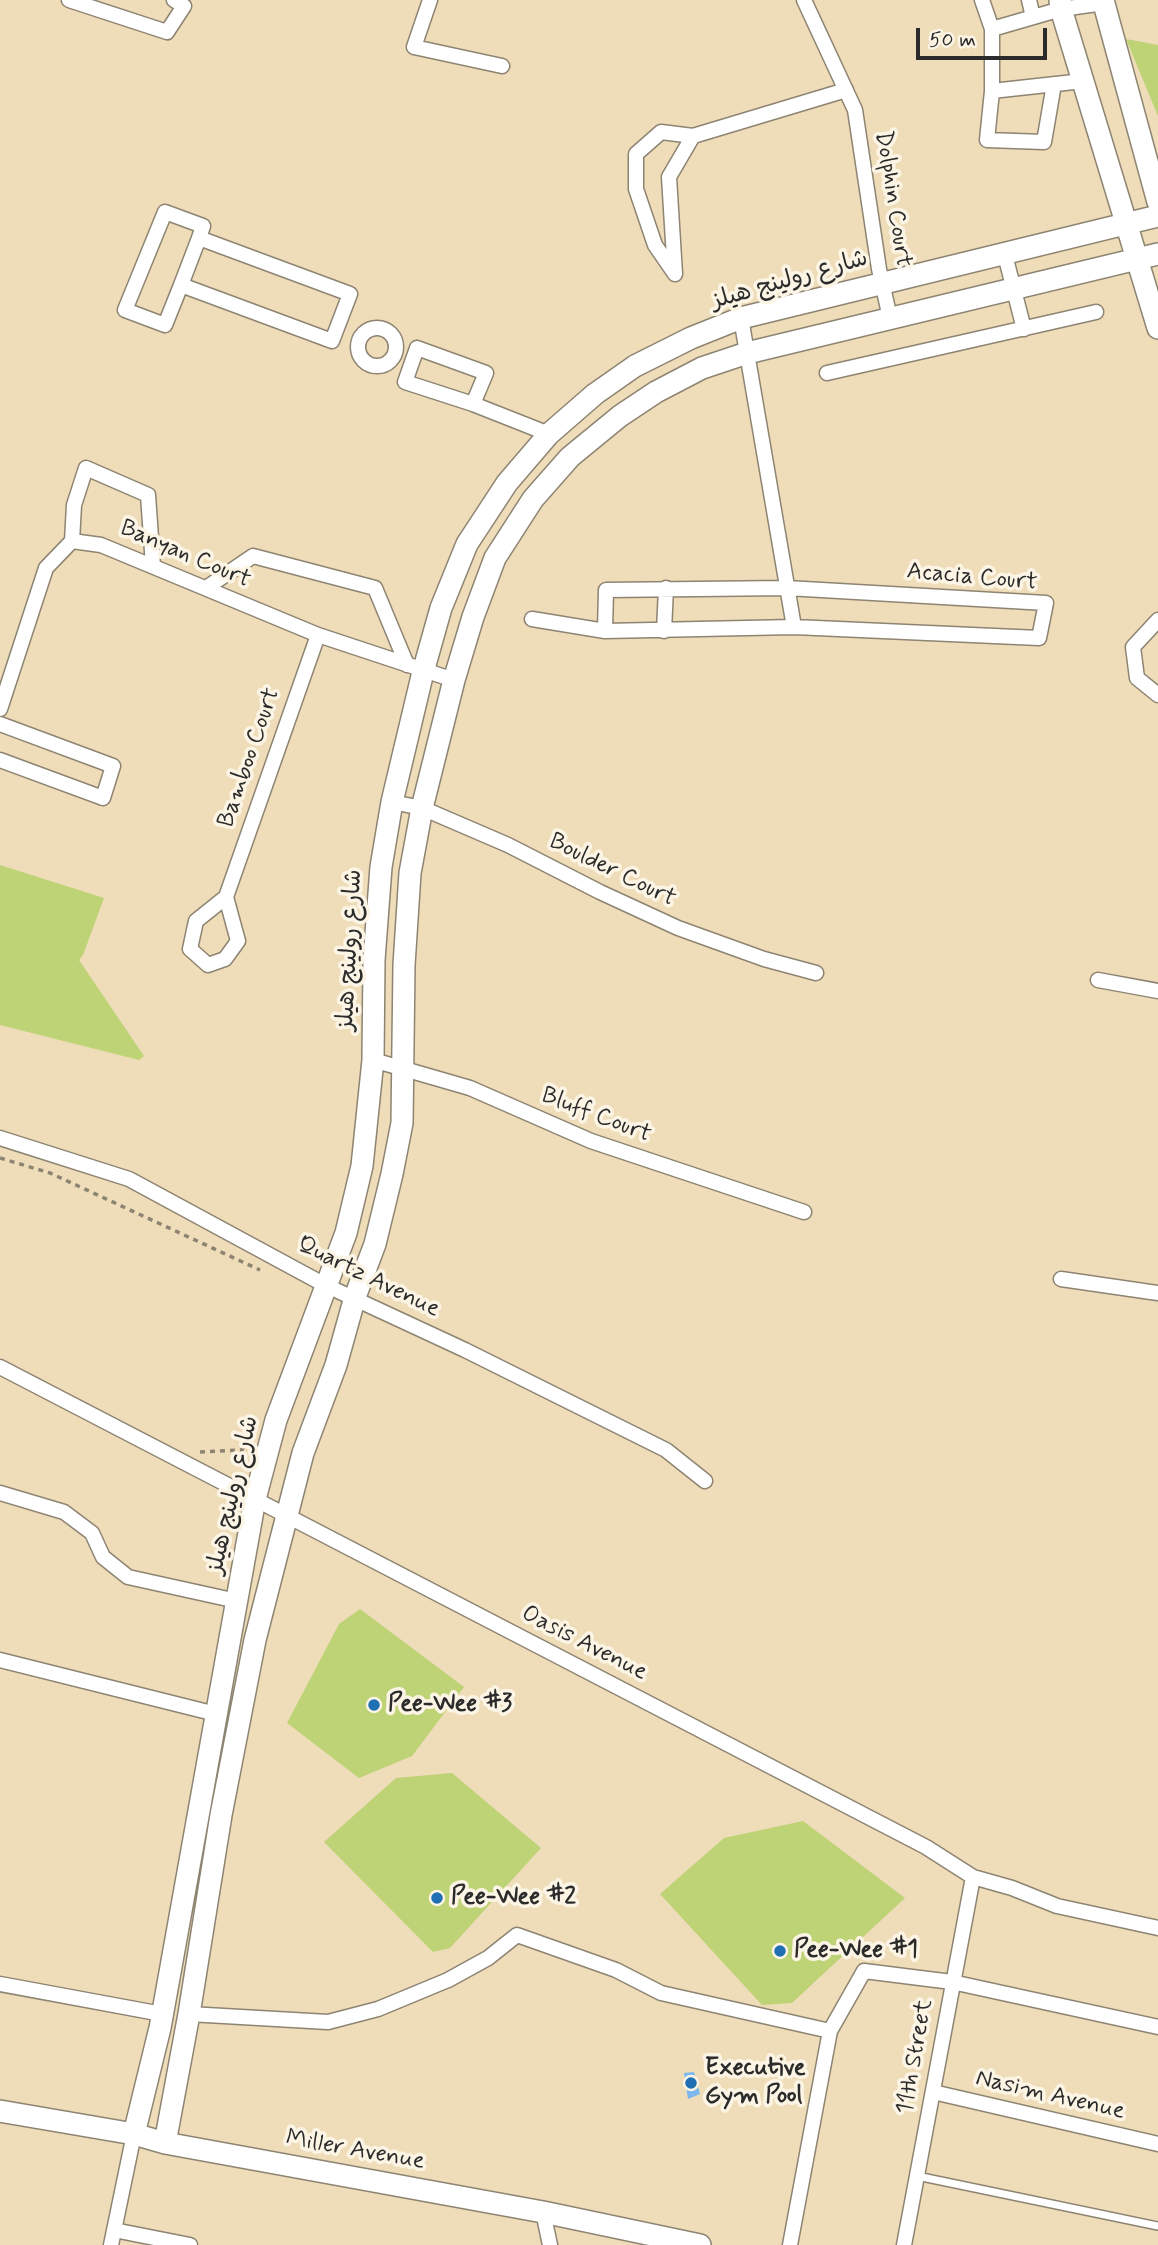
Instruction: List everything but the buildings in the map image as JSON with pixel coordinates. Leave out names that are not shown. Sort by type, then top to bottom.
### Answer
[{"type":"main road","points":[[1103,1],[1158,202]]},
{"type":"main road","points":[[1060,4],[1127,224],[1148,255],[1158,328]]},
{"type":"main road","name":"شارع رولينج هيلز","points":[[134,2134],[162,2014],[255,1499],[276,1420],[345,1233],[362,1166],[373,1060],[374,960],[381,867],[415,668],[467,544],[507,483],[550,434],[595,394],[635,366],[691,338],[741,318],[1158,216]]},
{"type":"main road","points":[[165,2143],[221,1815],[255,1640],[303,1453],[336,1366],[355,1297],[375,1244],[392,1174],[402,1123],[404,965],[410,886],[422,808],[454,680],[495,558],[533,499],[570,457],[656,391],[702,368],[747,353],[1148,255]]},
{"type":"main road","name":"Miller Avenue","points":[[0,2111],[134,2134],[165,2143],[700,2245]]},
{"type":"street","points":[[69,0],[167,33],[184,6],[174,0]]},
{"type":"street","points":[[430,0],[414,47],[502,66]]},
{"type":"street","name":"Dolphin Court","points":[[804,0],[855,110],[890,318]]},
{"type":"street","points":[[982,0],[992,29],[992,91],[987,140],[1044,142],[1054,84]]},
{"type":"street","points":[[1029,0],[1033,17]]},
{"type":"street","points":[[992,29],[1033,17],[1060,4],[1103,1]]},
{"type":"street","points":[[992,91],[1083,81]]},
{"type":"street","points":[[693,136],[669,177],[675,274],[655,245],[636,189],[636,155],[661,132],[693,136],[846,90]]},
{"type":"street","points":[[165,212],[203,226],[181,285],[165,325],[125,310],[165,212]]},
{"type":"street","points":[[181,285],[332,341],[338,326],[350,294],[199,238]]},
{"type":"street","points":[[1005,255],[1024,329]]},
{"type":"street","points":[[827,373],[1096,312]]},
{"type":"street","points":[[741,318],[794,627]]},
{"type":"street","points":[[338,326],[360,337]]},
{"type":"street","points":[[375,327],[388,331],[396,342],[395,355],[386,364],[373,366],[366,363],[359,354],[360,337],[375,327]]},
{"type":"street","points":[[473,404],[486,373],[417,348],[405,382],[473,404],[550,434]]},
{"type":"street","points":[[395,355],[411,366]]},
{"type":"street","points":[[0,709],[46,568],[72,541],[74,505],[86,468],[148,495],[153,566]]},
{"type":"street","name":"Banyan Court","points":[[72,541],[102,545],[318,635],[454,680]]},
{"type":"street","points":[[206,588],[253,556],[375,588],[415,668]]},
{"type":"street","points":[[664,631],[666,588]]},
{"type":"street","name":"Acacia Court","points":[[532,619],[605,631],[794,627],[1039,638],[1046,603],[787,588],[606,590],[605,631]]},
{"type":"street","points":[[1158,620],[1133,647],[1137,678],[1158,695]]},
{"type":"street","name":"Bamboo Court","points":[[226,897],[318,635]]},
{"type":"street","points":[[0,724],[113,766],[103,798],[0,760]]},
{"type":"street","name":"Boulder Court","points":[[392,802],[422,808],[508,845],[678,928],[816,973]]},
{"type":"street","points":[[226,897],[238,941],[225,959],[208,965],[190,950],[195,921],[226,897]]},
{"type":"street","points":[[1098,980],[1158,991]]},
{"type":"street","name":"Bluff Court","points":[[373,1060],[470,1088],[591,1142],[804,1212]]},
{"type":"street","name":"Quartz Avenue","points":[[0,1138],[129,1180],[325,1285],[465,1350],[666,1450],[705,1481]]},
{"type":"street","points":[[1061,1279],[1158,1293]]},
{"type":"street","name":"Oasis Avenue","points":[[0,1367],[914,1840],[972,1877],[1012,1888],[1056,1906],[1158,1928]]},
{"type":"street","points":[[0,1493],[64,1512],[92,1534],[103,1557],[128,1577],[237,1601]]},
{"type":"street","points":[[0,1660],[216,1714]]},
{"type":"street","name":"11th Street","points":[[904,2245],[972,1877]]},
{"type":"street","points":[[189,2014],[328,2022],[378,2009],[448,1980],[488,1958],[517,1935],[616,1970],[661,1993],[830,2031]]},
{"type":"street","points":[[790,2245],[830,2031],[864,1971],[952,1982],[1158,2027]]},
{"type":"street","points":[[0,1984],[162,2014]]},
{"type":"street","name":"Nasim Avenue","points":[[933,2092],[1158,2144]]},
{"type":"street","points":[[134,2134],[113,2238],[190,2245]]},
{"type":"street","points":[[543,2213],[550,2245]]},
{"type":"lane","points":[[917,2176],[1158,2226]]},
{"type":"path","points":[[0,1158],[50,1173],[263,1271]]},
{"type":"path","points":[[194,1452],[242,1450],[259,1418]]},
{"type":"green space","points":[[1126,39],[1158,45],[1158,116]]},
{"type":"green space","points":[[0,865],[104,898],[79,960],[144,1056],[139,1060],[0,1025]]},
{"type":"green space","name":"Pee-Wee #3","points":[[360,1609],[464,1687],[412,1756],[359,1778],[287,1723],[339,1624]]},
{"type":"green space","name":"Pee-Wee #2","points":[[452,1773],[541,1848],[450,1948],[433,1952],[324,1842],[396,1778]]},
{"type":"green space","name":"Pee-Wee #1","points":[[803,1821],[905,1898],[792,2003],[762,2005],[660,1894],[724,1838]]},
{"type":"water","name":"Executive Gym Pool","points":[[694,2072],[700,2094],[688,2099],[684,2073]]},
{"type":"place","name":"Pee-Wee #3","points":[[374,1705]]},
{"type":"place","name":"Pee-Wee #2","points":[[437,1898]]},
{"type":"place","name":"Pee-Wee #1","points":[[780,1951]]},
{"type":"place","name":"Executive Gym Pool","points":[[691,2083]]}]
